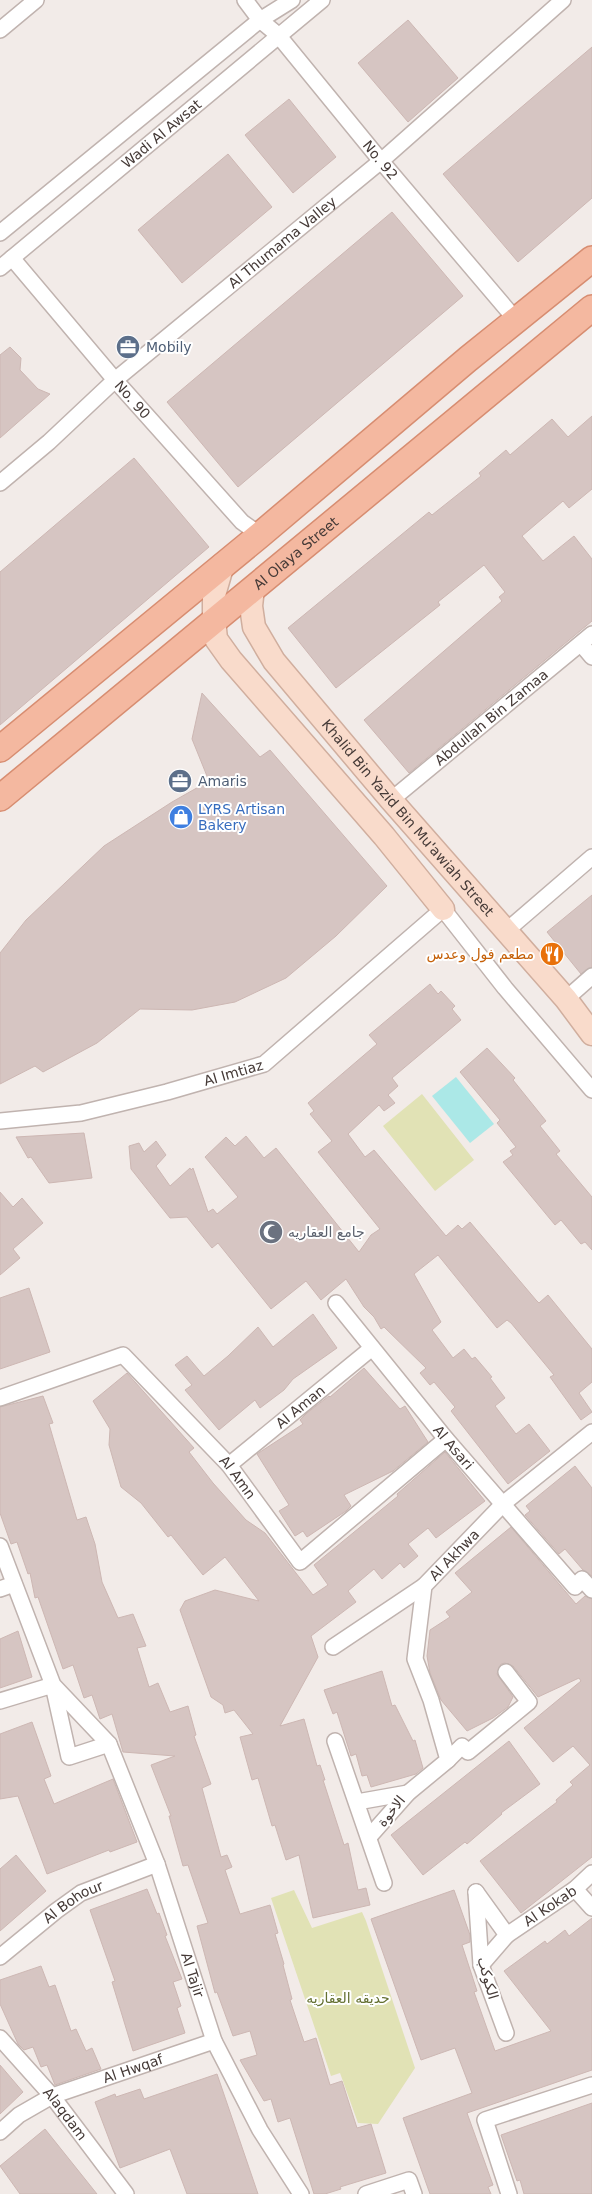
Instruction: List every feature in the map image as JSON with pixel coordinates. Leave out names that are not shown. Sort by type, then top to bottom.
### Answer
[{"type":"main road","points":[[0,749],[592,259]]},
{"type":"main road","name":"Al Olaya Street","points":[[0,798],[592,308]]},
{"type":"main road","points":[[223,564],[214,594],[216,639],[231,660],[384,836],[443,909]]},
{"type":"main road","name":"Khalid Bin Yazid Bin Mu'awiah Street","points":[[254,588],[251,606],[254,627],[274,661],[391,800],[566,998],[592,1034]]},
{"type":"main road","points":[[249,679],[251,670],[257,663],[265,660],[274,661]]},
{"type":"street","points":[[0,30],[36,0]]},
{"type":"street","name":"No. 92","points":[[244,0],[260,20],[278,35],[381,161],[516,320]]},
{"type":"street","name":"Wadi Al Awsat","points":[[0,233],[260,20],[292,0]]},
{"type":"street","name":"Wadi Al Awsat","points":[[0,268],[322,0]]},
{"type":"street","name":"Al Thumama Valley","points":[[0,484],[49,442],[115,380],[381,161],[563,0]]},
{"type":"street","name":"No. 90","points":[[12,258],[115,380],[242,522],[260,535]]},
{"type":"street","points":[[586,639],[592,657]]},
{"type":"street","name":"Abdullah Bin Zamaa","points":[[391,800],[586,639]]},
{"type":"street","points":[[506,931],[592,857]]},
{"type":"street","points":[[443,909],[505,988],[592,1090]]},
{"type":"street","name":"Al Imtiaz","points":[[0,1121],[81,1112],[168,1092],[264,1064],[443,909]]},
{"type":"street","points":[[566,998],[592,976]]},
{"type":"street","name":"Al Asari","points":[[336,1302],[446,1439],[504,1503],[575,1587],[582,1579],[592,1590]]},
{"type":"street","name":"Al Aman","points":[[228,1464],[372,1348]]},
{"type":"street","name":"Al Amn","points":[[0,1398],[124,1355],[228,1464],[300,1562],[446,1439]]},
{"type":"street","name":"Al Akhwa","points":[[448,1760],[431,1700],[415,1659],[424,1586],[504,1503],[592,1432]]},
{"type":"street","name":"Al Tajir","points":[[0,1546],[7,1587],[52,1685],[69,1757],[109,1744]]},
{"type":"street","points":[[333,1647],[424,1586]]},
{"type":"street","points":[[443,1743],[462,1746],[468,1752],[528,1702],[506,1672]]},
{"type":"street","points":[[0,1701],[52,1685]]},
{"type":"street","name":"Al Tajir","points":[[52,1685],[109,1744],[157,1864],[214,2041],[260,2130],[301,2194]]},
{"type":"street","name":"الاخوة","points":[[335,1742],[369,1837],[408,1793]]},
{"type":"street","points":[[408,1793],[462,1746]]},
{"type":"street","name":"الاخوة","points":[[357,1802],[408,1793]]},
{"type":"street","points":[[369,1837],[384,1883]]},
{"type":"street","name":"Al Bohour","points":[[0,1957],[81,1893],[157,1864]]},
{"type":"street","name":"Al Kokab","points":[[481,1965],[507,1935],[574,1889],[592,1873]]},
{"type":"street","points":[[574,1889],[592,1908]]},
{"type":"street","name":"الكوكب","points":[[506,2033],[481,1965],[476,1892],[507,1935]]},
{"type":"street","name":"Alaqdam","points":[[0,2038],[52,2096],[126,2194]]},
{"type":"street","name":"Al Hwqaf","points":[[0,2132],[19,2115],[52,2096],[214,2041]]},
{"type":"street","points":[[509,2194],[485,2120],[592,2085]]},
{"type":"street","points":[[366,2194],[409,2180],[414,2194]]},
{"type":"green space","points":[[422,1094],[474,1160],[435,1191],[383,1126]]},
{"type":"green space","name":"حديقه العقاريه","points":[[294,1890],[312,1928],[362,1912],[366,1921],[415,2068],[378,2124],[358,2123],[340,2073],[331,2076],[271,1898]]},
{"type":"water","points":[[456,1077],[494,1124],[470,1143],[432,1096]]},
{"type":"building","points":[[408,20],[458,78],[408,122],[358,63]]},
{"type":"building","points":[[592,47],[592,198],[518,262],[443,174]]},
{"type":"building","points":[[289,99],[336,157],[293,193],[245,135]]},
{"type":"building","points":[[228,154],[272,207],[182,283],[138,230]]},
{"type":"building","points":[[392,212],[463,296],[238,487],[167,402]]},
{"type":"building","points":[[10,347],[21,358],[20,370],[38,389],[50,394],[0,438],[0,355]]},
{"type":"building","points":[[592,416],[592,489],[569,508],[563,501],[522,536],[543,561],[574,536],[592,559],[592,621],[409,773],[364,720],[502,601],[499,597],[505,592],[484,565],[438,602],[440,605],[336,688],[288,628],[429,512],[432,515],[481,476],[479,473],[506,450],[510,455],[552,419],[568,437]]},
{"type":"building","points":[[134,458],[209,547],[0,725],[0,572]]},
{"type":"building","points":[[202,693],[260,757],[270,750],[387,886],[336,936],[286,978],[235,1002],[192,1010],[140,1009],[97,1043],[43,1072],[35,1066],[0,1084],[0,953],[26,920],[104,846],[172,802],[209,781],[192,739]]},
{"type":"building","points":[[592,895],[592,967],[581,974],[547,932]]},
{"type":"building","points":[[430,984],[438,994],[441,991],[455,1006],[452,1009],[461,1020],[392,1078],[398,1086],[388,1095],[395,1103],[384,1111],[379,1105],[348,1134],[365,1157],[374,1150],[446,1236],[458,1225],[462,1229],[470,1222],[536,1300],[539,1303],[548,1295],[592,1349],[592,1382],[579,1393],[592,1412],[581,1420],[550,1377],[554,1375],[511,1323],[507,1320],[497,1328],[438,1255],[414,1274],[441,1322],[432,1330],[453,1358],[464,1349],[472,1359],[475,1357],[492,1377],[490,1378],[505,1398],[495,1406],[516,1434],[529,1424],[550,1451],[508,1484],[451,1411],[455,1407],[434,1382],[430,1385],[420,1373],[426,1368],[384,1327],[381,1329],[346,1279],[321,1300],[306,1281],[271,1309],[218,1243],[212,1248],[187,1217],[170,1218],[131,1169],[129,1146],[139,1143],[144,1152],[156,1141],[166,1155],[156,1166],[170,1186],[190,1168],[191,1170],[193,1168],[208,1212],[213,1209],[217,1214],[238,1197],[205,1157],[226,1137],[235,1146],[246,1136],[264,1158],[276,1148],[359,1252],[371,1235],[380,1229],[318,1152],[332,1141],[310,1114],[314,1111],[308,1103],[377,1044],[369,1035]]},
{"type":"building","points":[[487,1048],[515,1078],[513,1080],[546,1121],[540,1126],[560,1151],[556,1154],[592,1197],[592,1250],[585,1242],[581,1244],[561,1220],[555,1225],[503,1162],[513,1155],[510,1151],[516,1147],[497,1123],[500,1120],[460,1072]]},
{"type":"building","points":[[84,1133],[92,1178],[49,1183],[31,1157],[28,1158],[16,1137]]},
{"type":"building","points":[[0,1192],[13,1207],[22,1198],[43,1223],[13,1249],[20,1258],[0,1275]]},
{"type":"building","points":[[29,1288],[50,1352],[0,1369],[0,1298]]},
{"type":"building","points":[[313,1314],[337,1348],[293,1379],[284,1390],[260,1408],[255,1400],[219,1430],[185,1390],[192,1385],[175,1365],[187,1356],[204,1376],[258,1327],[273,1347]]},
{"type":"building","points":[[364,1368],[400,1409],[405,1406],[428,1442],[393,1471],[344,1495],[351,1506],[346,1511],[307,1537],[303,1531],[295,1536],[279,1511],[289,1505],[257,1454],[303,1424],[300,1420],[307,1413],[330,1397]]},
{"type":"building","points":[[127,1373],[194,1448],[189,1452],[213,1483],[246,1520],[265,1533],[313,1595],[328,1585],[314,1565],[398,1496],[397,1494],[445,1452],[485,1501],[436,1538],[428,1528],[408,1544],[418,1556],[404,1568],[400,1563],[382,1579],[374,1569],[348,1591],[356,1602],[311,1636],[318,1657],[280,1726],[304,1719],[317,1766],[320,1765],[344,1845],[348,1843],[358,1890],[366,1888],[370,1905],[313,1918],[299,1855],[286,1860],[275,1825],[272,1826],[258,1778],[252,1780],[240,1737],[253,1734],[234,1710],[225,1713],[223,1705],[211,1697],[180,1610],[185,1601],[215,1590],[259,1601],[225,1557],[203,1575],[171,1535],[168,1537],[141,1503],[121,1487],[109,1445],[110,1429],[93,1401]]},
{"type":"building","points":[[43,1396],[53,1423],[49,1424],[77,1520],[86,1517],[95,1544],[102,1582],[118,1618],[133,1614],[146,1646],[137,1648],[149,1687],[158,1683],[170,1712],[188,1706],[196,1735],[194,1736],[211,1784],[202,1788],[221,1857],[227,1855],[232,1867],[225,1870],[240,1914],[270,1905],[278,1933],[275,1934],[292,1999],[290,2000],[304,2042],[316,2038],[330,2085],[342,2081],[357,2128],[371,2124],[386,2173],[340,2187],[341,2189],[325,2194],[314,2194],[290,2118],[278,2122],[271,2099],[264,2101],[240,2060],[257,2055],[250,2031],[233,2036],[217,1992],[215,1993],[197,1926],[208,1923],[188,1865],[183,1866],[169,1816],[171,1816],[151,1765],[175,1756],[123,1752],[112,1714],[100,1719],[92,1695],[84,1698],[73,1665],[63,1669],[38,1597],[35,1598],[30,1573],[28,1574],[17,1542],[11,1544],[0,1513],[0,1407]]},
{"type":"building","points":[[575,1466],[592,1488],[592,1576],[583,1570],[565,1549],[559,1554],[525,1515],[530,1511],[526,1506]]},
{"type":"building","points":[[511,1527],[576,1604],[585,1596],[592,1599],[592,1857],[521,1913],[480,1861],[557,1802],[556,1800],[573,1785],[570,1782],[590,1765],[573,1746],[553,1762],[524,1728],[581,1681],[579,1678],[538,1697],[513,1666],[505,1663],[501,1664],[497,1674],[513,1697],[508,1707],[493,1718],[467,1731],[441,1700],[430,1673],[427,1656],[430,1630],[450,1617],[446,1612],[472,1592],[455,1573]]},
{"type":"building","points":[[18,1631],[32,1677],[0,1688],[0,1639]]},
{"type":"building","points":[[382,1671],[392,1706],[395,1705],[413,1741],[415,1740],[423,1768],[416,1774],[371,1787],[367,1775],[362,1776],[356,1754],[351,1756],[337,1712],[333,1714],[324,1690]]},
{"type":"building","points":[[32,1722],[51,1776],[44,1779],[54,1804],[113,1779],[137,1842],[110,1852],[109,1850],[47,1874],[18,1796],[0,1799],[0,1734]]},
{"type":"building","points":[[509,1741],[540,1784],[501,1813],[467,1844],[465,1842],[423,1875],[391,1835]]},
{"type":"building","points":[[16,1855],[46,1891],[0,1931],[0,1869]]},
{"type":"building","points":[[147,1889],[157,1914],[159,1913],[167,1935],[165,1936],[182,1979],[173,1982],[181,2006],[177,2008],[185,2033],[133,2051],[112,1982],[115,1981],[90,1910]]},
{"type":"building","points":[[454,1890],[470,1935],[470,1942],[462,1945],[477,1991],[474,1992],[495,2051],[551,2031],[504,1971],[545,1941],[547,1944],[565,1930],[569,1936],[592,1918],[592,2070],[467,2113],[493,2185],[488,2187],[491,2194],[430,2194],[403,2118],[472,2093],[455,2048],[421,2060],[371,1919]]},
{"type":"building","points":[[41,1966],[49,1987],[55,1985],[71,2031],[76,2029],[86,2051],[92,2048],[101,2069],[55,2085],[47,2065],[41,2067],[33,2047],[24,2050],[18,2044],[0,2004],[0,1980]]},
{"type":"building","points":[[0,2065],[23,2092],[0,2114]]},
{"type":"building","points":[[217,2074],[258,2194],[187,2194],[170,2149],[120,2168],[95,2102],[115,2094],[116,2097],[140,2089],[144,2099]]},
{"type":"building","points":[[592,2103],[592,2194],[524,2194],[520,2180],[517,2181],[501,2135]]},
{"type":"building","points":[[45,2129],[97,2194],[20,2194],[0,2166]]},
{"type":"place","name":"Mobily","points":[[128,347]]},
{"type":"place","name":"Amaris","points":[[180,781]]},
{"type":"place","name":"LYRS Artisan Bakery","points":[[181,817]]},
{"type":"place","name":"مطعم فول وعدس","points":[[552,954]]},
{"type":"place","name":"جامع العقاريه","points":[[271,1232]]}]
